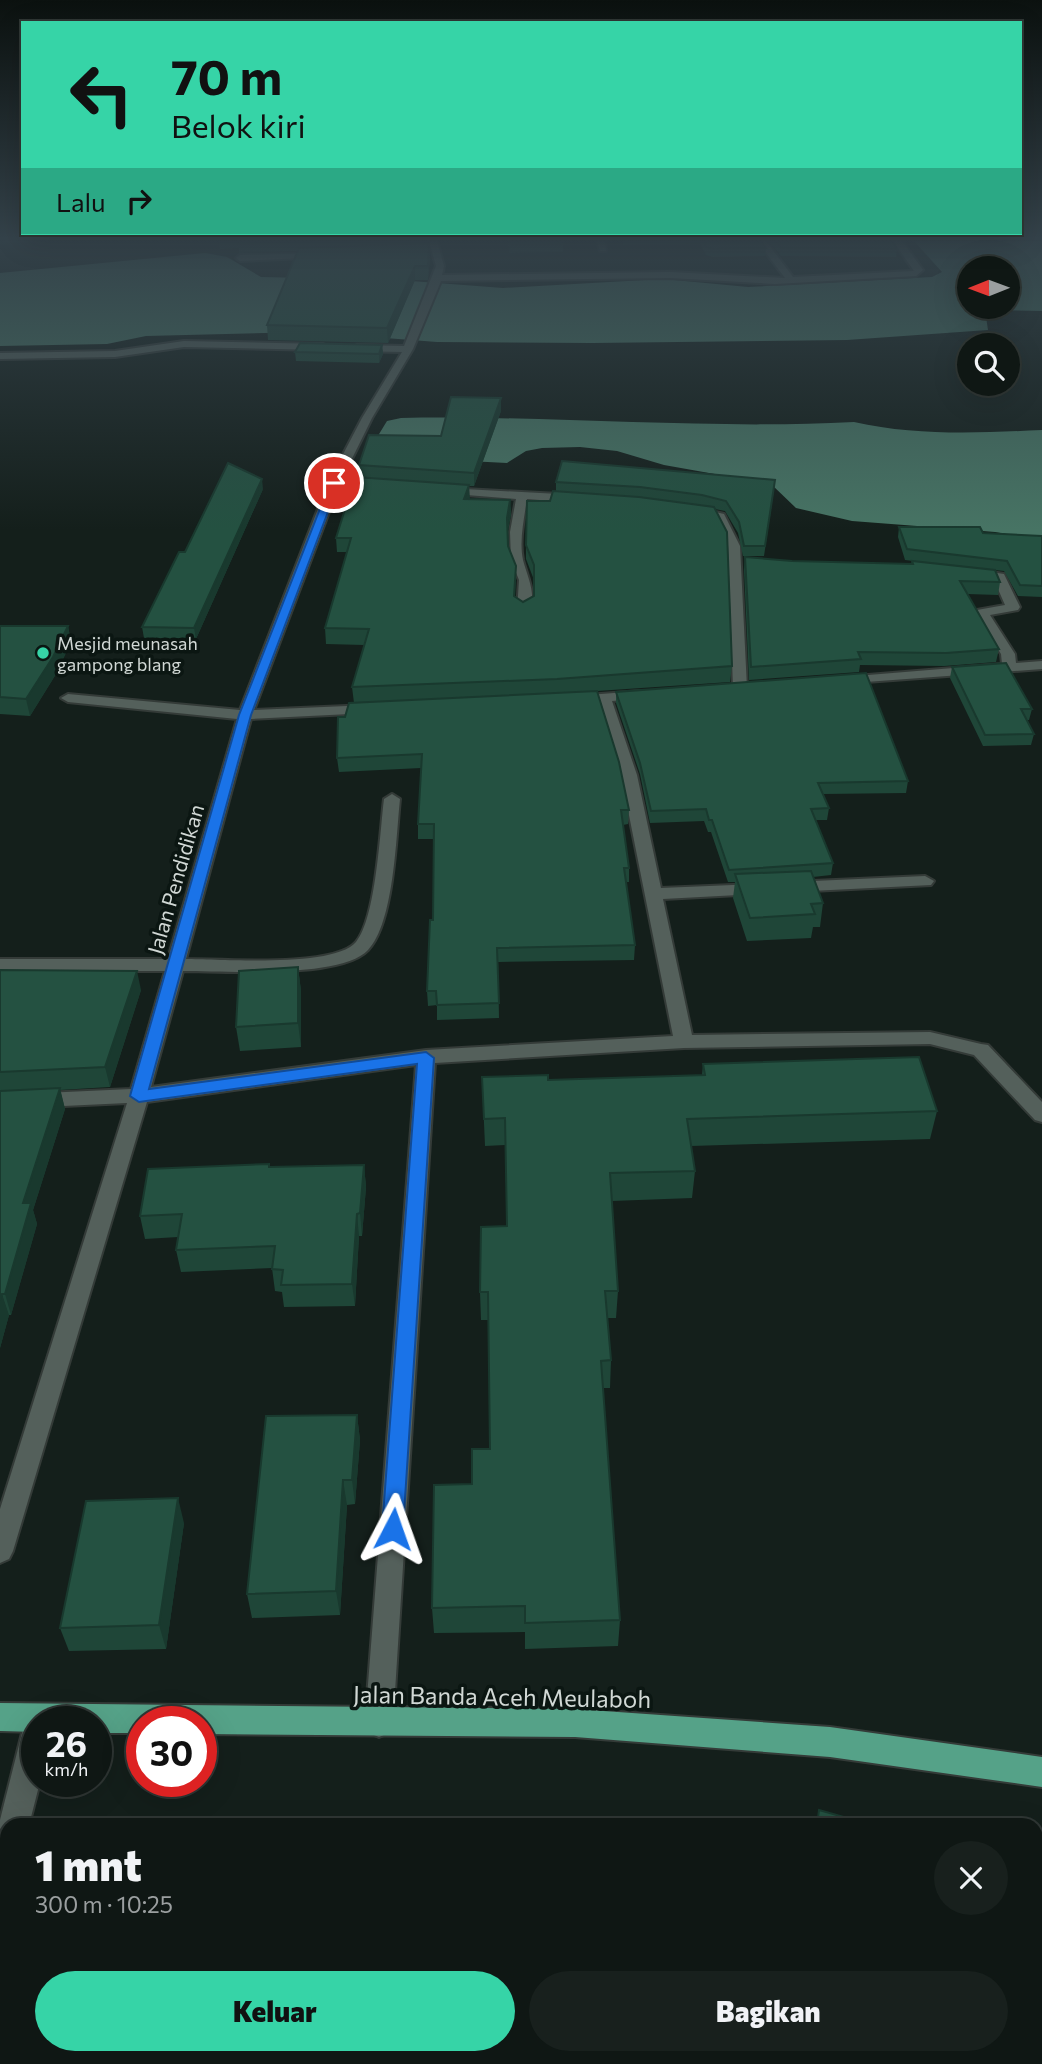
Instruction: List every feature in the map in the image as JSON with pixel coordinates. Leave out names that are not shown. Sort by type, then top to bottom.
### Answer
[{"type":"highway","name":"Jalan Banda Aceh Meulaboh","points":[[0,1717],[21,1721]]},
{"type":"highway","name":"Jalan Banda Aceh Meulaboh","points":[[112,1724],[575,1723],[830,1742],[1042,1772]]},
{"type":"street","name":"Jalan Pendidikan","points":[[0,1551],[139,1096],[245,715],[368,418],[413,337]]},
{"type":"street","points":[[0,356],[115,354],[184,344],[329,347]]},
{"type":"street","points":[[342,348],[409,346]]},
{"type":"street","points":[[428,490],[589,500]]},
{"type":"street","points":[[522,497],[516,532],[517,560],[525,580],[524,611]]},
{"type":"street","points":[[676,509],[720,517],[730,534],[740,563],[740,688]]},
{"type":"street","points":[[953,570],[999,577],[1013,607],[982,613],[1008,654],[1010,668]]},
{"type":"street","points":[[834,681],[1042,665]]},
{"type":"street","points":[[557,701],[658,694]]},
{"type":"street","points":[[68,698],[245,715],[381,709]]},
{"type":"street","points":[[604,698],[629,775],[684,1042]]},
{"type":"street","points":[[0,965],[301,965],[334,960],[362,947],[371,931],[378,904],[392,799]]},
{"type":"street","points":[[653,894],[925,881]]},
{"type":"street","points":[[0,1102],[139,1096],[426,1058],[684,1042],[930,1038],[981,1050],[1042,1115]]},
{"type":"street","points":[[379,1723],[426,1058]]},
{"type":"street","points":[[15,1818],[21,1794]]},
{"type":"shaded area","points":[[0,337],[140,337],[107,344],[0,346]]},
{"type":"shaded area","points":[[377,337],[885,337],[847,340],[437,342]]},
{"type":"shaded area","points":[[401,418],[741,424],[854,422],[924,431],[1042,430],[1042,540],[995,532],[852,521],[796,508],[771,484],[664,465],[617,451],[580,447],[542,448],[526,451],[507,463],[468,461],[376,439],[387,421]]},
{"type":"building","points":[[300,343],[382,345],[379,354],[295,352]]},
{"type":"building","points":[[451,397],[501,398],[474,473],[359,465],[369,435],[441,436]]},
{"type":"building","points":[[562,461],[775,480],[765,546],[744,546],[739,522],[726,501],[640,487],[556,482]]},
{"type":"building","points":[[228,463],[262,479],[194,628],[142,627],[179,552],[185,552]]},
{"type":"building","points":[[355,477],[469,485],[464,499],[510,500],[507,518],[508,546],[516,566],[514,596],[523,602],[534,596],[534,565],[526,545],[527,501],[550,501],[553,491],[639,497],[714,507],[727,532],[732,666],[557,679],[352,687],[369,629],[325,628],[351,538],[336,538]]},
{"type":"building","points":[[899,527],[980,527],[983,533],[1042,536],[1042,586],[1020,585],[1007,561],[907,549]]},
{"type":"building","points":[[745,557],[913,564],[912,561],[995,570],[1000,582],[960,581],[999,649],[946,653],[858,652],[861,659],[751,667]]},
{"type":"building","points":[[0,626],[68,626],[53,657],[26,699],[0,697]]},
{"type":"building","points":[[1006,663],[1032,709],[1021,709],[1034,734],[985,735],[952,667]]},
{"type":"building","points":[[866,673],[908,781],[818,783],[829,808],[811,809],[833,863],[729,870],[706,809],[651,811],[640,763],[616,692]]},
{"type":"building","points":[[597,691],[619,762],[629,810],[621,810],[629,868],[624,868],[635,945],[497,948],[499,1003],[437,1005],[436,991],[427,991],[430,920],[433,920],[434,824],[418,824],[422,754],[337,758],[338,717],[345,717],[349,703]]},
{"type":"building","points":[[811,871],[823,903],[811,904],[815,914],[750,918],[735,874]]},
{"type":"building","points":[[298,967],[298,1023],[236,1027],[239,971]]},
{"type":"building","points":[[0,970],[137,971],[105,1067],[0,1072]]},
{"type":"building","points":[[919,1057],[937,1111],[687,1119],[695,1171],[610,1173],[618,1291],[605,1291],[611,1360],[601,1361],[620,1620],[525,1623],[525,1606],[432,1608],[434,1485],[472,1484],[472,1449],[490,1449],[488,1292],[480,1292],[481,1227],[507,1226],[505,1118],[484,1119],[482,1077],[548,1075],[548,1080],[705,1075],[703,1064]]},
{"type":"building","points":[[60,1088],[23,1203],[31,1203],[5,1294],[2,1294],[0,1300],[0,1091]]},
{"type":"building","points":[[269,1164],[269,1167],[364,1165],[352,1284],[281,1285],[283,1270],[272,1269],[275,1246],[176,1250],[182,1214],[140,1216],[148,1169]]},
{"type":"building","points":[[357,1415],[352,1480],[343,1480],[336,1591],[247,1594],[266,1416]]},
{"type":"building","points":[[178,1498],[159,1625],[60,1628],[86,1501]]},
{"type":"building","points":[[819,1810],[847,1818],[818,1818]]},
{"type":"place","name":"Mesjid meunasah gampong blang","points":[[43,653]]},
{"type":"route","points":[[334,483],[245,715],[139,1096],[426,1058],[393,1529]]}]
